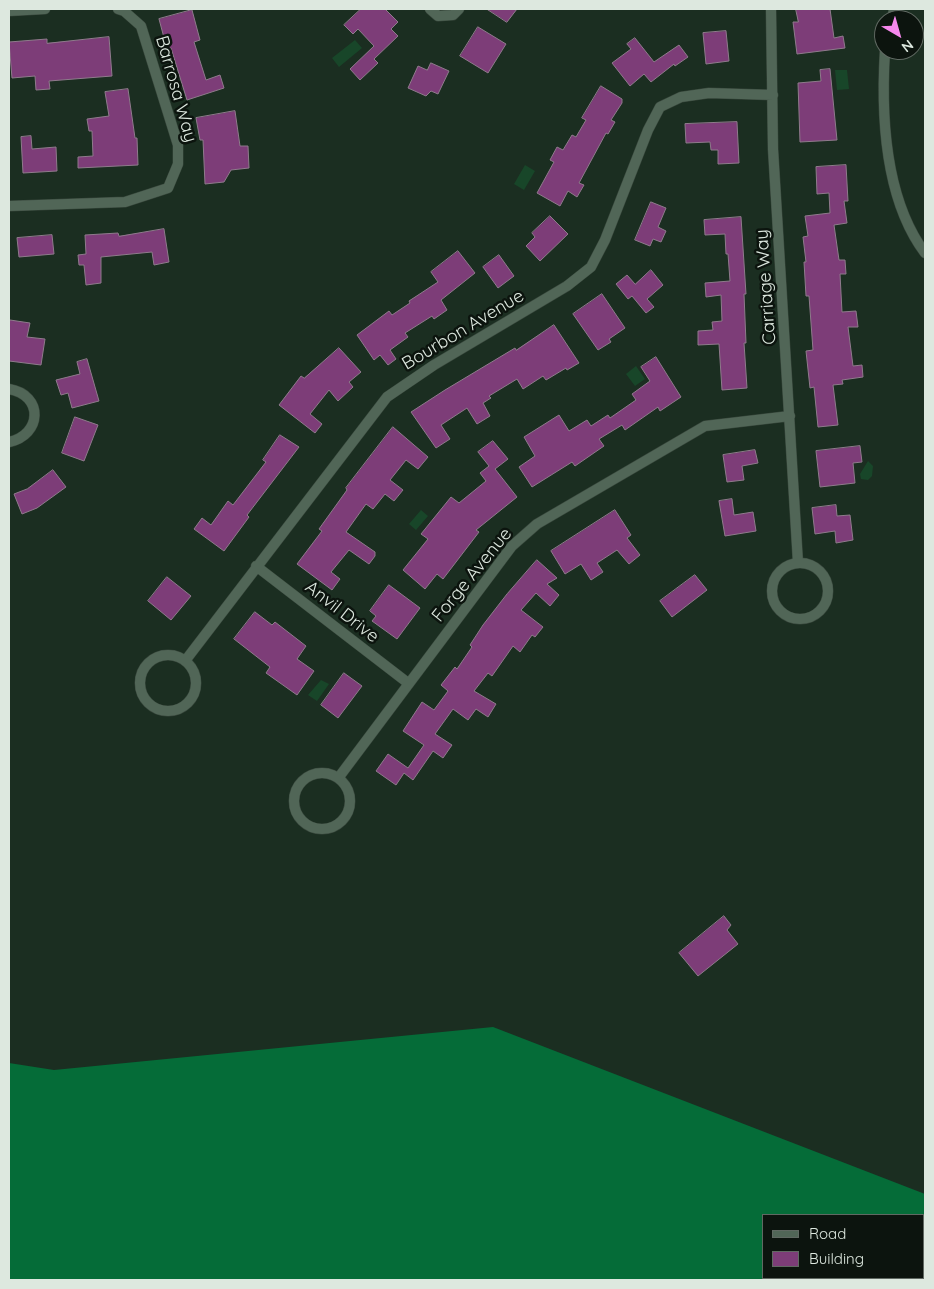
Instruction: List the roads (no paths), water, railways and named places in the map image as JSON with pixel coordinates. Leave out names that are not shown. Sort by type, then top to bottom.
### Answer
[{"type":"street","points":[[9,11],[45,9]]},
{"type":"street","name":"Barrosa Way","points":[[9,206],[125,202],[168,188],[178,164],[178,145],[141,26],[124,11],[118,9]]},
{"type":"street","points":[[430,9],[438,16],[456,12]]},
{"type":"street","name":"Carriage Way","points":[[771,9],[773,149],[798,563]]},
{"type":"street","points":[[884,60],[882,98],[888,162],[902,208],[925,253]]},
{"type":"street","name":"Bourbon Avenue","points":[[186,661],[256,566],[387,397],[434,365],[567,286],[591,267],[605,240],[648,130],[660,107],[681,97],[709,93],[773,95]]},
{"type":"street","points":[[9,389],[18,391],[26,396],[32,405],[35,415],[33,425],[27,434],[19,440],[9,442]]},
{"type":"street","name":"Forge Avenue","points":[[338,777],[512,546],[538,524],[705,426],[790,416]]},
{"type":"street","points":[[798,563],[809,565],[818,570],[825,579],[828,589],[826,600],[821,610],[812,616],[801,619],[790,618],[781,612],[774,604],[772,593],[773,582],[779,573],[787,566],[798,563]]},
{"type":"street","name":"Anvil Drive","points":[[256,566],[408,683]]},
{"type":"street","points":[[165,656],[176,656],[186,661],[193,670],[196,680],[195,691],[190,700],[182,708],[172,711],[159,710],[151,706],[144,698],[141,687],[141,676],[146,667],[154,660],[165,656]]},
{"type":"street","points":[[317,772],[328,773],[338,777],[346,785],[350,796],[350,807],[346,817],[337,825],[327,829],[316,829],[306,824],[298,816],[294,806],[294,795],[298,784],[306,777],[317,772]]}]
